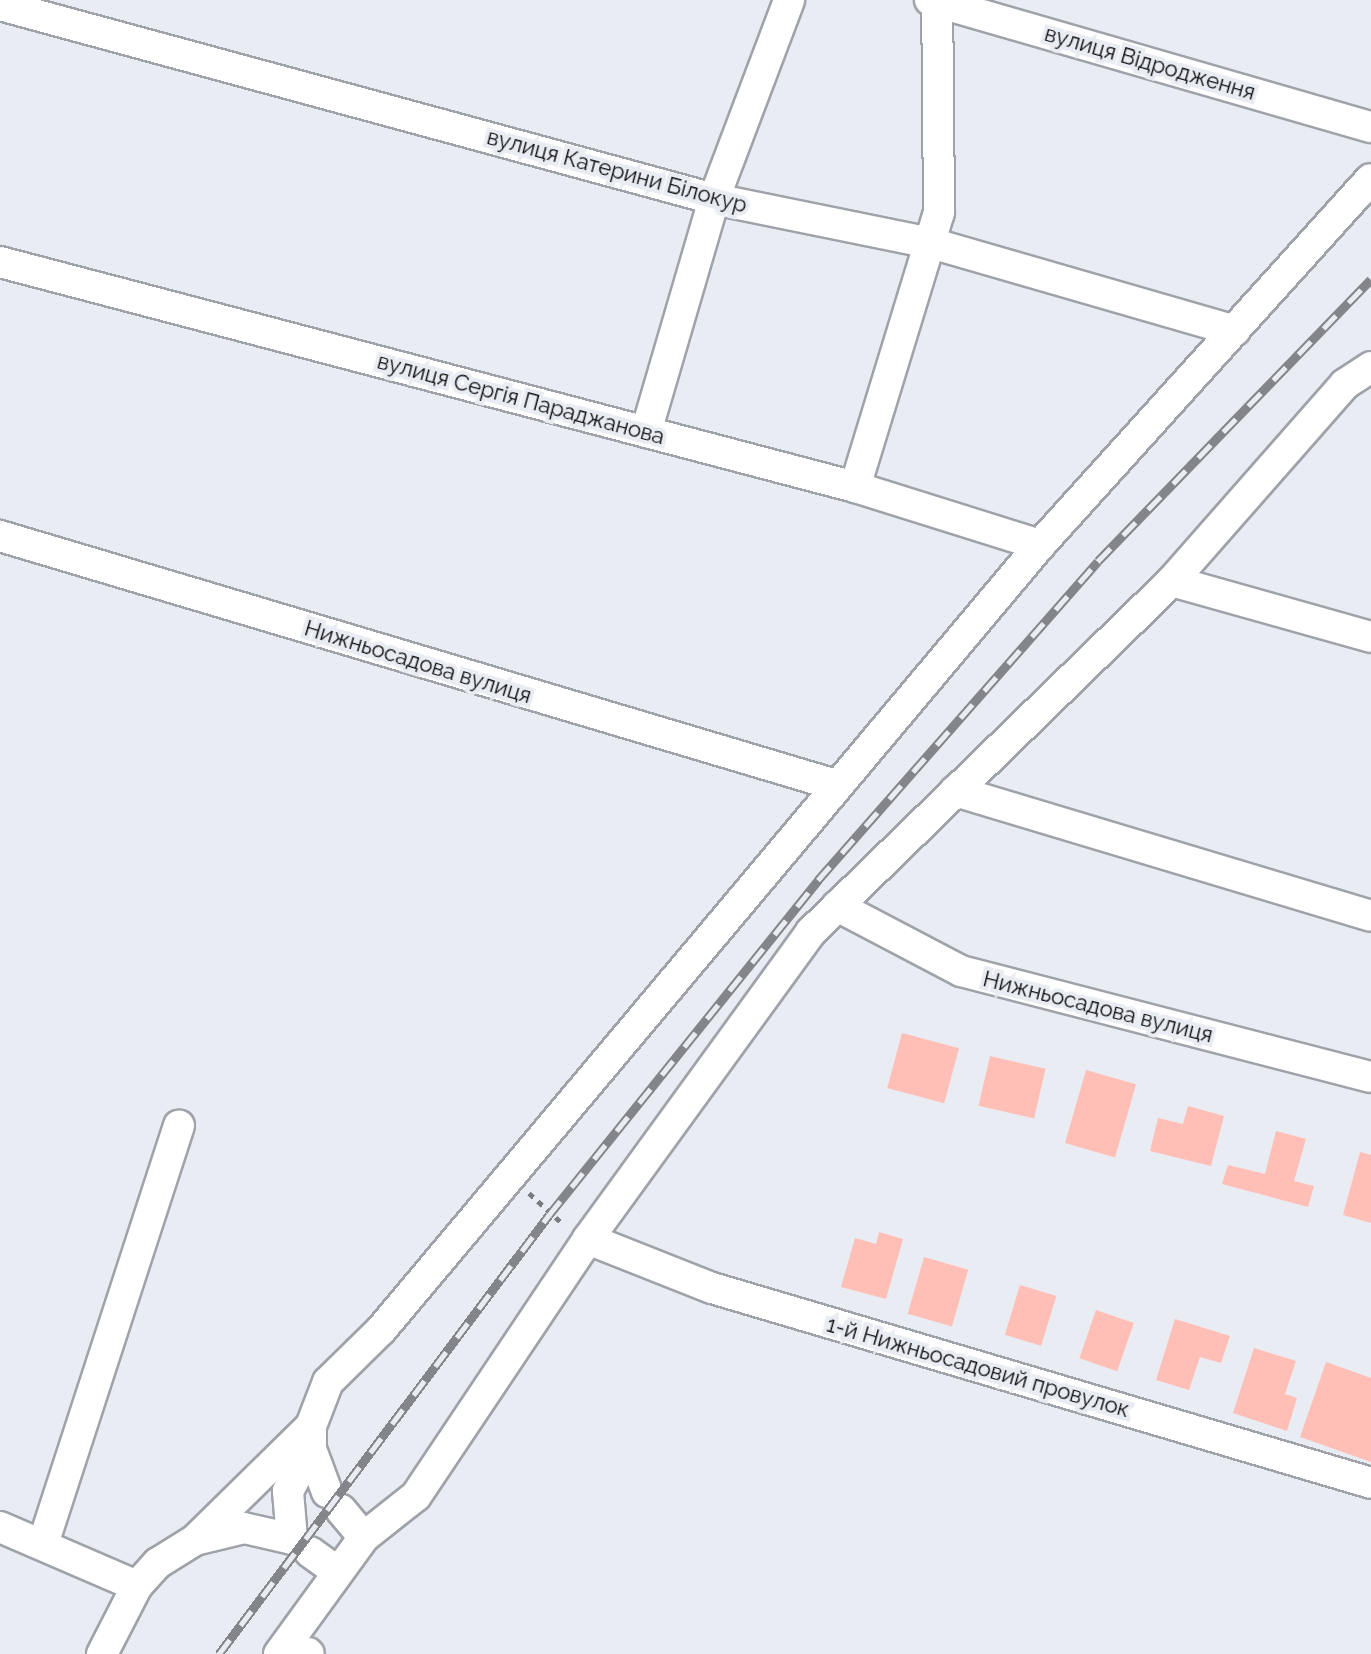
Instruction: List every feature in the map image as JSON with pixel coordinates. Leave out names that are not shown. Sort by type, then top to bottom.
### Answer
[{"type":"street","points":[[646,432],[714,199],[789,0]]},
{"type":"street","points":[[855,487],[939,213],[934,0]]},
{"type":"street","name":"вулиця Відродження","points":[[934,0],[1371,127]]},
{"type":"street","name":"вулиця Катерини Білокур","points":[[0,5],[714,199],[931,243],[1235,331]]},
{"type":"street","points":[[301,1545],[288,1491],[311,1437],[328,1382],[381,1330],[1040,545],[1371,179]]},
{"type":"street","name":"вулиця Сергія Параджанова","points":[[0,262],[855,487],[1040,545]]},
{"type":"street","points":[[279,1654],[364,1537],[416,1496],[588,1239],[811,932],[1172,581],[1345,384],[1371,367]]},
{"type":"street","name":"Нижньосадова вулиця","points":[[0,536],[836,785]]},
{"type":"street","points":[[1172,581],[1371,637]]},
{"type":"street","points":[[955,791],[1371,916]]},
{"type":"street","name":"Нижньосадова вулиця","points":[[837,906],[961,971],[1371,1077]]},
{"type":"street","points":[[43,1544],[179,1126]]},
{"type":"street","name":"1-й Нижньосадовий провулок","points":[[588,1239],[712,1288],[1371,1483]]},
{"type":"street","points":[[311,1437],[334,1501],[364,1537]]},
{"type":"street","points":[[102,1654],[137,1586],[158,1563],[195,1540],[311,1437]]},
{"type":"street","points":[[0,1527],[137,1586]]},
{"type":"street","points":[[195,1540],[244,1528],[301,1545],[334,1578]]},
{"type":"street","points":[[308,1654],[334,1578]]},
{"type":"path","points":[[512,1175],[549,1215],[588,1239]]},
{"type":"building","points":[[902,1033],[959,1048],[944,1103],[887,1088]]},
{"type":"building","points":[[990,1056],[1046,1069],[1034,1119],[979,1106]]},
{"type":"building","points":[[1086,1070],[1136,1084],[1115,1157],[1065,1143]]},
{"type":"building","points":[[1188,1106],[1224,1116],[1211,1166],[1150,1151],[1158,1118],[1183,1124]]},
{"type":"building","points":[[1276,1131],[1306,1139],[1294,1181],[1314,1186],[1308,1207],[1222,1184],[1228,1165],[1265,1174]]},
{"type":"building","points":[[1360,1152],[1371,1155],[1371,1223],[1343,1215]]},
{"type":"building","points":[[879,1232],[903,1239],[886,1299],[841,1287],[855,1238],[876,1244]]},
{"type":"building","points":[[924,1257],[968,1270],[952,1326],[908,1314]]},
{"type":"building","points":[[1020,1285],[1056,1296],[1041,1346],[1005,1335]]},
{"type":"building","points":[[1096,1310],[1134,1323],[1117,1371],[1079,1358]]},
{"type":"building","points":[[1175,1319],[1230,1336],[1221,1363],[1200,1357],[1189,1390],[1156,1380]]},
{"type":"building","points":[[1254,1348],[1296,1361],[1285,1394],[1297,1398],[1287,1431],[1233,1413]]},
{"type":"building","points":[[1326,1362],[1371,1378],[1371,1462],[1300,1437]]},
{"type":"railway","points":[[219,1654],[549,1215],[818,880],[1098,561],[1371,279]]}]
